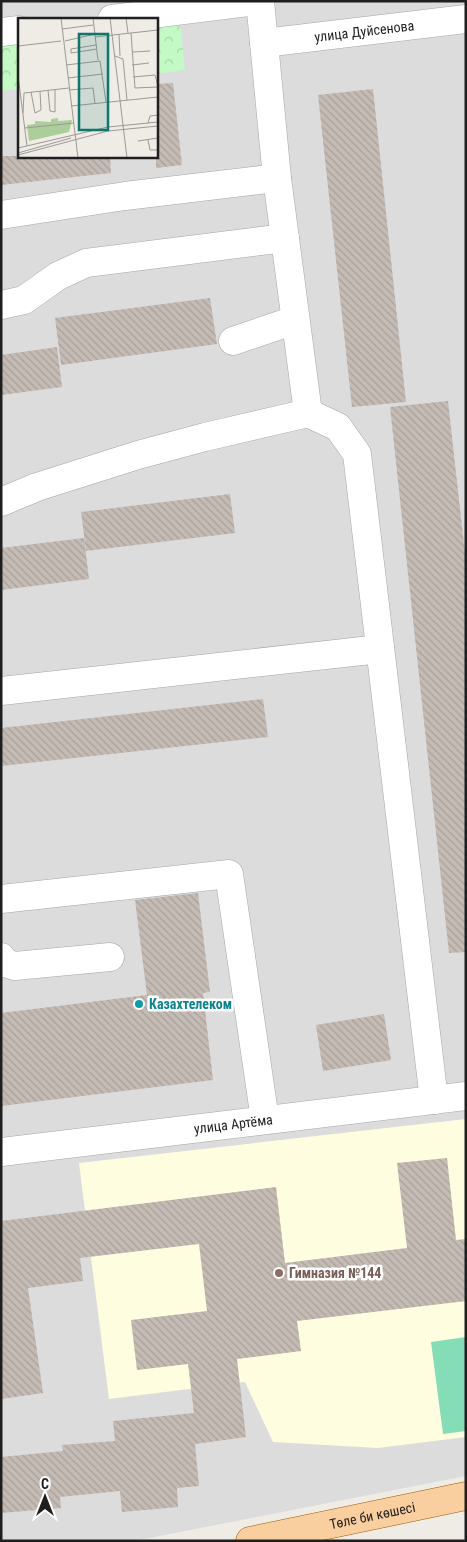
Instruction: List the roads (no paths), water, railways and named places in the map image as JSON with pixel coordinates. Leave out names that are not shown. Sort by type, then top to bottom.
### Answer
[{"type":"main road","name":"Төле би көшесі","points":[[250,1541],[466,1496]]},
{"type":"street","points":[[120,18],[259,1],[277,178],[308,413]]},
{"type":"street","name":"улица Дуйсенова","points":[[264,43],[466,19]]},
{"type":"street","points":[[1,32],[18,30]]},
{"type":"street","points":[[1,215],[125,196],[277,178]]},
{"type":"street","points":[[1,305],[24,300],[58,276],[86,263],[285,238]]},
{"type":"street","points":[[233,341],[296,320]]},
{"type":"street","points":[[1,502],[37,487],[138,455],[308,413],[338,427],[357,454],[434,1100]]},
{"type":"street","points":[[1,691],[380,649]]},
{"type":"street","points":[[1,899],[229,874],[265,1120]]},
{"type":"street","points":[[1,957],[5,963],[15,966],[110,957]]},
{"type":"street","name":"улица Артёма","points":[[1,1152],[466,1096]]},
{"type":"place","name":"Казахтелеком","points":[[139,1004]]},
{"type":"place","name":"Гимназия №144","points":[[279,1273]]}]
